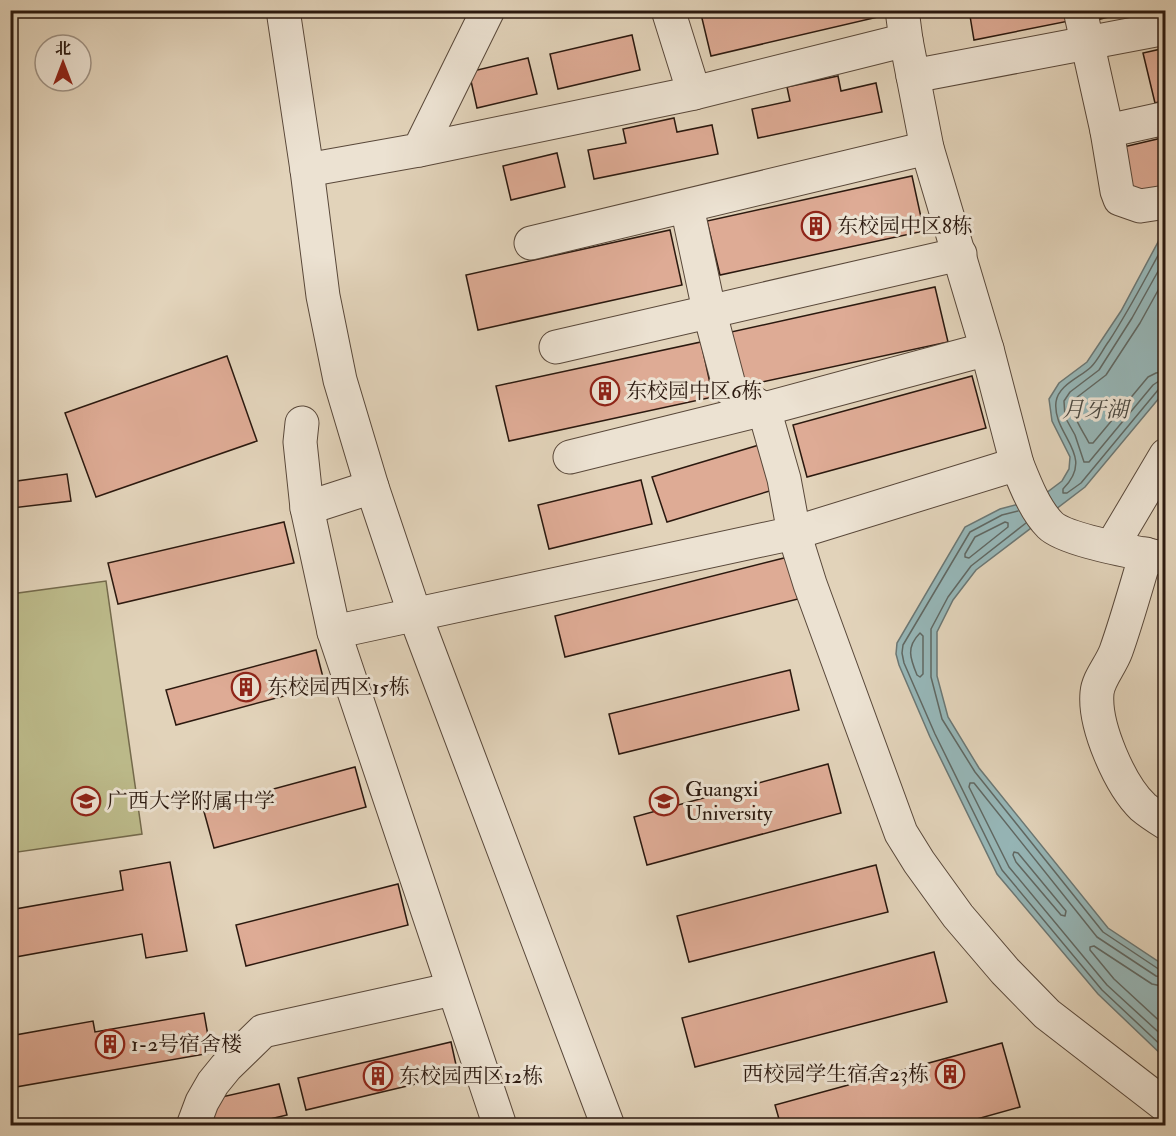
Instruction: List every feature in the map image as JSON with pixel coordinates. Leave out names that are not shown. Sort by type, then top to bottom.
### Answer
[{"type":"street","points":[[283,10],[323,296],[340,380],[372,487],[415,615],[608,1125]]},
{"type":"street","points":[[419,150],[488,10]]},
{"type":"street","points":[[668,10],[694,93]]},
{"type":"street","points":[[1080,10],[1120,198],[1140,206],[1166,202]]},
{"type":"street","points":[[307,170],[419,150],[694,93],[904,25],[927,148],[960,254],[1023,479],[1051,526],[1071,536],[1156,556],[1115,654],[1098,686],[1097,699],[1108,751],[1137,800],[1166,823]]},
{"type":"street","points":[[913,76],[1166,28]]},
{"type":"street","points":[[1107,131],[1166,118]]},
{"type":"street","points":[[531,243],[927,148]]},
{"type":"street","points":[[687,207],[730,389],[764,409],[784,479],[794,533],[810,584],[902,833],[919,862],[1005,971],[1047,1014],[1166,1106]]},
{"type":"street","points":[[556,347],[960,254]]},
{"type":"street","points":[[570,457],[764,409],[987,349]]},
{"type":"street","points":[[302,423],[300,442],[307,508],[334,632],[500,1125]]},
{"type":"street","points":[[1112,546],[1166,456]]},
{"type":"street","points":[[334,632],[794,533],[1023,479]]},
{"type":"street","points":[[307,508],[372,487]]},
{"type":"street","points":[[192,1125],[201,1102],[213,1083],[263,1031],[453,989]]},
{"type":"shaded area","points":[[106,581],[142,834],[11,853],[11,594]]},
{"type":"water","name":"月牙湖","points":[[1165,229],[1165,391],[1085,487],[976,570],[953,600],[937,632],[937,676],[948,717],[979,768],[1108,928],[1165,966],[1165,1058],[1098,994],[997,874],[930,737],[896,654],[897,643],[965,527],[1000,509],[1038,499],[1062,481],[1069,469],[1070,457],[1052,421],[1049,399],[1059,383],[1087,362],[1121,311]]},
{"type":"building","points":[[700,10],[876,10],[878,17],[711,56]]},
{"type":"building","points":[[969,10],[1067,10],[1069,21],[974,40]]},
{"type":"building","points":[[1098,10],[1138,10],[1100,19]]},
{"type":"building","points":[[632,35],[640,70],[558,89],[550,54]]},
{"type":"building","points":[[1161,49],[1164,62],[1166,62],[1166,100],[1155,103],[1143,53]]},
{"type":"building","points":[[528,58],[537,94],[477,108],[469,72]]},
{"type":"building","points":[[838,76],[841,91],[876,83],[882,112],[758,138],[752,109],[790,101],[787,87]]},
{"type":"building","points":[[674,118],[677,132],[712,125],[718,154],[594,179],[588,150],[626,143],[623,129]]},
{"type":"building","points":[[1166,137],[1166,185],[1130,193],[1119,148]]},
{"type":"building","points":[[557,153],[565,187],[511,200],[503,166]]},
{"type":"building","name":"东校园中区8栋","points":[[912,176],[924,231],[720,275],[707,221]]},
{"type":"building","points":[[670,230],[682,285],[478,330],[466,275]]},
{"type":"building","points":[[935,287],[948,342],[743,386],[731,332]]},
{"type":"building","name":"东校园中区6栋","points":[[701,342],[713,397],[509,441],[496,386]]},
{"type":"building","points":[[227,356],[257,441],[96,497],[65,413]]},
{"type":"building","points":[[972,376],[986,428],[807,477],[793,425]]},
{"type":"building","points":[[759,445],[773,490],[667,522],[652,477]]},
{"type":"building","points":[[67,474],[71,501],[12,508],[10,482]]},
{"type":"building","points":[[641,480],[652,524],[549,549],[538,505]]},
{"type":"building","points":[[284,522],[294,563],[118,604],[108,563]]},
{"type":"building","points":[[788,557],[798,599],[565,657],[555,616]]},
{"type":"building","name":"东校园西区15栋","points":[[316,650],[325,685],[176,725],[166,690]]},
{"type":"building","points":[[790,670],[799,710],[619,754],[609,714]]},
{"type":"building","points":[[828,764],[841,813],[647,865],[634,817]]},
{"type":"building","points":[[355,767],[366,807],[214,848],[203,808]]},
{"type":"building","points":[[170,862],[187,951],[146,958],[142,934],[10,958],[10,910],[123,890],[120,871]]},
{"type":"building","points":[[876,865],[888,912],[689,962],[677,916]]},
{"type":"building","points":[[398,884],[408,925],[246,966],[236,925]]},
{"type":"building","points":[[934,952],[947,1002],[695,1067],[682,1018]]},
{"type":"building","name":"1-2号宿舍楼","points":[[204,1013],[211,1053],[10,1088],[10,1036],[93,1021],[95,1032]]},
{"type":"building","name":"东校园西区12栋","points":[[451,1042],[458,1074],[306,1110],[298,1078]]},
{"type":"building","name":"西校园学生宿舍23栋","points":[[1002,1043],[1020,1107],[952,1126],[781,1126],[775,1105]]},
{"type":"building","points":[[279,1084],[287,1115],[241,1126],[210,1126],[204,1101]]},
{"type":"place","name":"东校园中区8栋","points":[[816,226]]},
{"type":"place","name":"东校园中区6栋","points":[[605,391]]},
{"type":"place","name":"东校园西区15栋","points":[[246,687]]},
{"type":"place","name":"广西大学附属中学","points":[[86,801]]},
{"type":"place","name":"Guangxi University","points":[[664,801]]},
{"type":"place","name":"1-2号宿舍楼","points":[[110,1044]]},
{"type":"place","name":"西校园学生宿舍23栋","points":[[950,1074]]},
{"type":"place","name":"东校园西区12栋","points":[[378,1076]]}]
